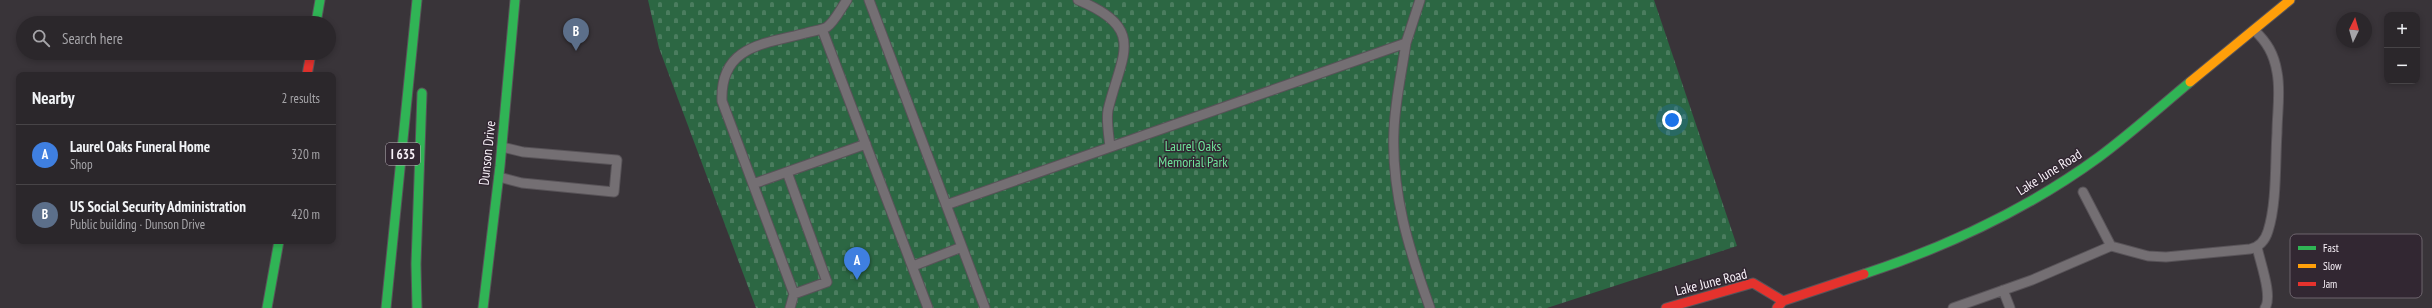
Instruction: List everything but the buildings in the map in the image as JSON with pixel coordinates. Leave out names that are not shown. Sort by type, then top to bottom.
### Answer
[{"type":"main road","points":[[317,16],[320,0]]},
{"type":"main road","name":"I 635","points":[[386,308],[391,274],[417,0]]},
{"type":"main road","points":[[425,0],[425,24]]},
{"type":"main road","name":"Dunson Drive","points":[[483,308],[499,177],[515,0]]},
{"type":"main road","name":"Lake June Road","points":[[1666,308],[1753,283],[1782,306],[1907,260],[1975,230],[2038,197],[2099,157],[2290,0]]},
{"type":"main road","points":[[308,72],[310,60]]},
{"type":"main road","points":[[417,308],[416,264],[423,80]]},
{"type":"main road","points":[[267,308],[278,244]]},
{"type":"main road","points":[[278,301],[283,244]]},
{"type":"lane","points":[[790,308],[794,294],[722,101],[722,84],[728,67],[738,56],[757,45],[826,28],[847,0]]},
{"type":"lane","points":[[869,0],[985,308]]},
{"type":"lane","points":[[1078,0],[1104,12],[1119,28],[1126,48],[1108,112],[1110,147]]},
{"type":"lane","points":[[1420,0],[1406,42],[1394,130],[1396,187],[1408,247],[1430,308]]},
{"type":"lane","points":[[822,29],[928,308]]},
{"type":"lane","points":[[1953,308],[2003,290],[2111,246],[2148,256],[2166,257],[2257,247],[2264,239],[2270,222],[2275,173],[2279,85],[2275,64],[2268,44],[2254,29]]},
{"type":"lane","points":[[946,205],[1406,42]]},
{"type":"lane","points":[[753,184],[866,144]]},
{"type":"lane","points":[[499,177],[522,183],[614,192],[617,160],[523,152],[502,147]]},
{"type":"lane","points":[[787,172],[827,282],[794,294]]},
{"type":"lane","points":[[2083,192],[2111,246]]},
{"type":"lane","points":[[913,266],[962,247]]},
{"type":"lane","points":[[2257,247],[2267,293],[2267,304],[2265,308]]},
{"type":"lane","points":[[2003,290],[2010,308]]},
{"type":"green space","name":"Laurel Oaks Memorial Park","points":[[648,0],[1654,0],[1737,246],[1547,308],[756,308],[659,48]]},
{"type":"traffic: fast","points":[[317,16],[320,0]]},
{"type":"traffic: fast","points":[[386,308],[417,0]]},
{"type":"traffic: fast","points":[[483,308],[500,166],[515,0]]},
{"type":"traffic: fast","points":[[1864,274],[1956,239],[2016,209],[2044,193],[2072,176],[2111,148],[2190,82]]},
{"type":"traffic: fast","points":[[417,308],[416,264],[422,93]]},
{"type":"traffic: fast","points":[[267,308],[278,244]]},
{"type":"traffic: slow","points":[[2190,82],[2290,0]]},
{"type":"traffic: jam","points":[[308,72],[310,60]]},
{"type":"traffic: jam","points":[[1777,308],[1783,301],[1864,274]]},
{"type":"traffic: jam","points":[[1666,308],[1753,283],[1783,301]]},
{"type":"place","name":"US Social Security Administration","points":[[576,51]]},
{"type":"place","name":"Laurel Oaks Funeral Home","points":[[857,280]]}]
